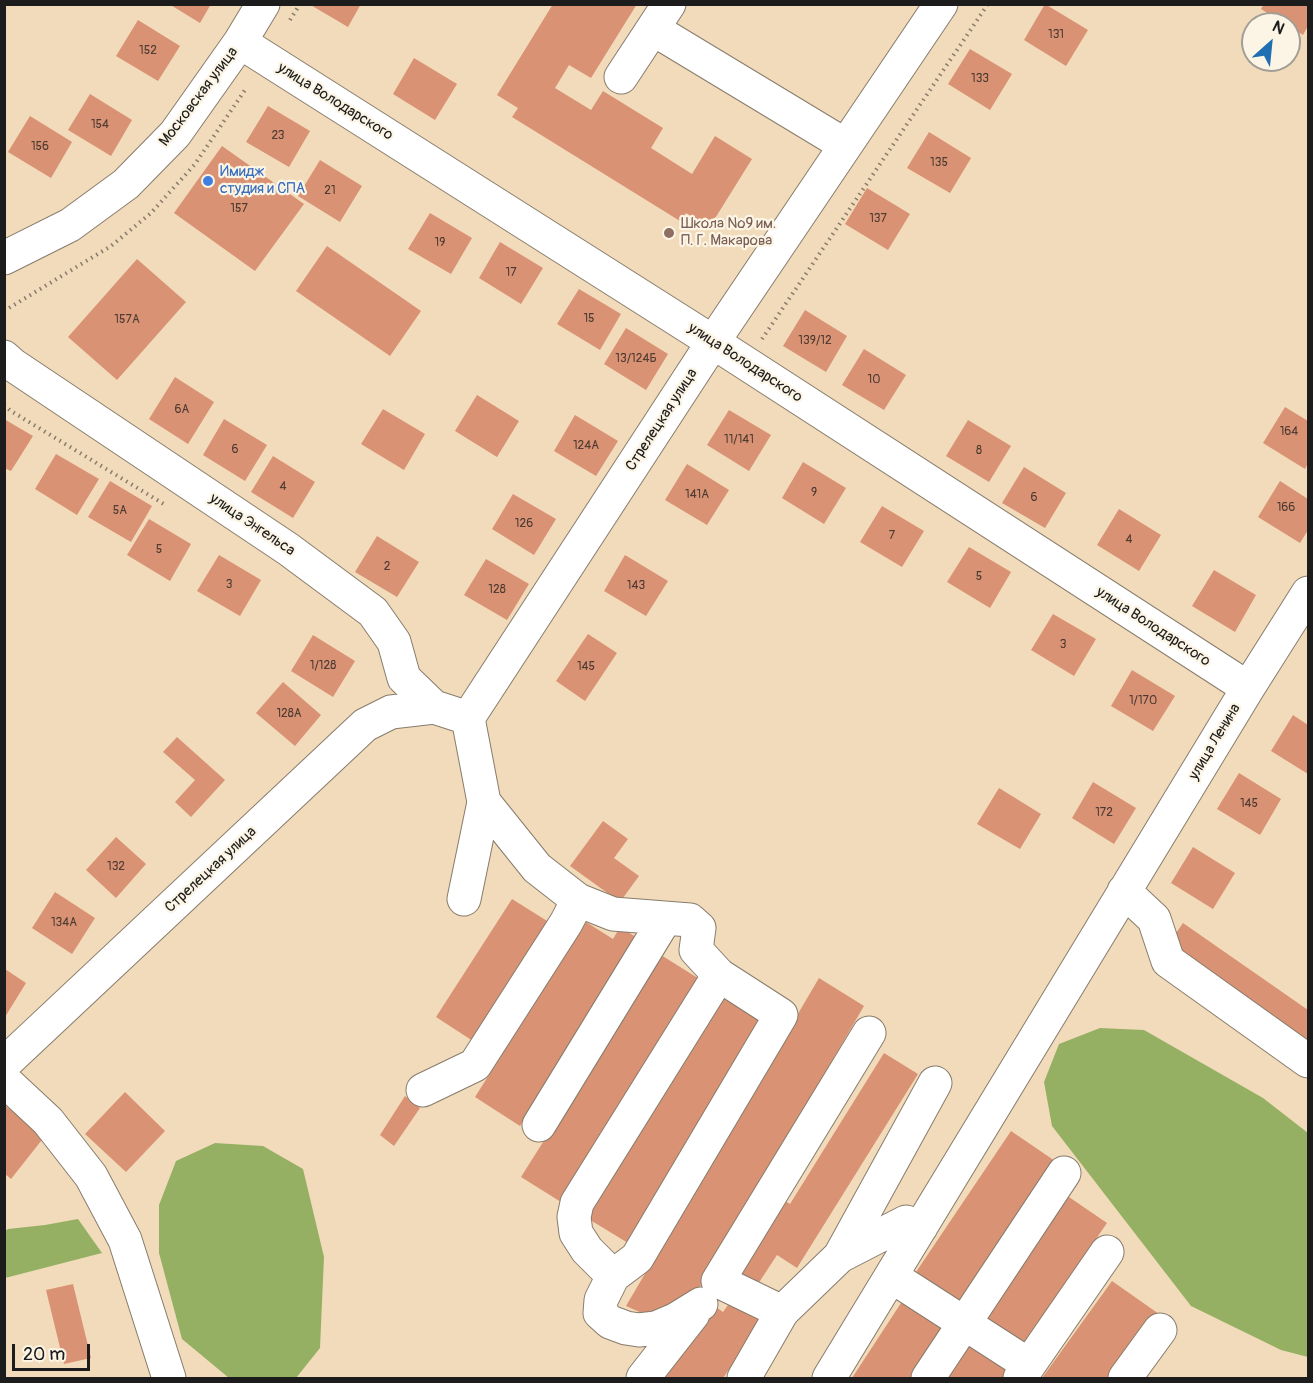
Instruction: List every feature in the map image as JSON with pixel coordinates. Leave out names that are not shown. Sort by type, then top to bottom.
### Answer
[{"type":"street","name":"Московская улица","points":[[4,258],[70,225],[126,184],[175,134],[240,42],[263,4]]},
{"type":"street","name":"Стрелецкая улица","points":[[468,718],[720,331],[941,4]]},
{"type":"street","points":[[621,77],[661,17],[845,145]]},
{"type":"street","name":"улица Володарского","points":[[240,42],[720,331],[1248,688]]},
{"type":"street","name":"улица Энгельса","points":[[4,357],[288,549],[373,612],[394,642],[404,678],[434,707],[468,718]]},
{"type":"street","name":"улица Ленина","points":[[829,1378],[891,1276],[913,1225],[1308,594]]},
{"type":"street","name":"Стрелецкая улица","points":[[4,1064],[365,725],[391,712],[434,707]]},
{"type":"street","points":[[464,899],[484,802],[468,718]]},
{"type":"street","points":[[484,802],[537,868],[578,900],[614,914],[690,920],[699,928],[696,950],[719,975],[781,1014],[637,1258],[613,1276],[601,1300],[600,1313],[610,1322],[626,1328],[639,1330],[656,1328],[675,1320],[710,1293]]},
{"type":"street","points":[[1124,891],[1154,919],[1168,961],[1308,1061]]},
{"type":"street","points":[[423,1090],[474,1065],[566,924],[578,900]]},
{"type":"street","points":[[539,1125],[665,919]]},
{"type":"street","points":[[613,1276],[587,1250],[576,1233],[574,1217],[577,1203],[719,975]]},
{"type":"street","points":[[643,1378],[710,1293],[869,1033]]},
{"type":"street","points":[[4,1080],[48,1121],[91,1176],[125,1240],[169,1378]]},
{"type":"street","points":[[744,1378],[782,1312],[840,1256],[935,1083]]},
{"type":"street","points":[[928,1378],[1064,1173]]},
{"type":"street","points":[[840,1256],[913,1225],[882,1180]]},
{"type":"street","points":[[891,1276],[964,1323],[1024,1372],[1107,1252]]},
{"type":"street","points":[[710,1293],[782,1312]]},
{"type":"street","points":[[1125,1378],[1160,1330]]},
{"type":"path","points":[[720,331],[759,344],[988,4]]},
{"type":"path","points":[[4,405],[169,508]]},
{"type":"green space","points":[[1100,1028],[1144,1030],[1263,1098],[1308,1133],[1308,1357],[1281,1350],[1191,1306],[1052,1126],[1044,1082],[1059,1044]]},
{"type":"green space","points":[[215,1143],[263,1146],[303,1169],[324,1257],[320,1348],[296,1378],[229,1378],[182,1339],[159,1253],[159,1205],[176,1161]]},
{"type":"green space","points":[[78,1219],[102,1253],[5,1278],[5,1231]]},
{"type":"building","points":[[169,4],[211,4],[200,23]]},
{"type":"building","points":[[309,4],[361,4],[348,27]]},
{"type":"building","points":[[553,4],[637,4],[591,78],[569,65],[555,88],[591,110],[603,91],[663,128],[651,148],[692,174],[715,136],[752,159],[709,228],[686,213],[680,221],[512,117],[518,108],[497,95]]},
{"type":"building","points":[[1045,4],[1088,30],[1066,66],[1024,40]]},
{"type":"building","points":[[1264,4],[1308,4],[1308,26],[1303,35],[1301,34],[1301,12],[1266,12],[1261,9]]},
{"type":"building","points":[[138,20],[180,46],[158,81],[116,56]]},
{"type":"building","points":[[970,49],[1012,74],[990,110],[948,84]]},
{"type":"building","points":[[414,58],[457,84],[435,120],[393,94]]},
{"type":"building","points":[[90,94],[132,120],[111,156],[68,130]]},
{"type":"building","points":[[268,106],[310,131],[289,167],[246,142]]},
{"type":"building","points":[[30,116],[72,142],[51,178],[8,152]]},
{"type":"building","points":[[929,132],[971,158],[950,193],[907,168]]},
{"type":"building","points":[[222,146],[304,204],[255,271],[174,213]]},
{"type":"building","points":[[320,160],[362,186],[340,222],[298,196]]},
{"type":"building","points":[[867,188],[910,214],[888,250],[845,224]]},
{"type":"building","points":[[430,213],[472,238],[451,274],[408,249]]},
{"type":"building","points":[[500,242],[543,268],[521,304],[479,278]]},
{"type":"building","points":[[327,246],[421,311],[390,356],[296,291]]},
{"type":"building","points":[[137,259],[186,302],[117,380],[68,337]]},
{"type":"building","points":[[579,289],[621,314],[600,350],[557,324]]},
{"type":"building","points":[[805,310],[847,336],[826,372],[783,346]]},
{"type":"building","points":[[626,328],[668,354],[646,390],[604,364]]},
{"type":"building","points":[[864,349],[906,375],[884,410],[842,385]]},
{"type":"building","points":[[175,377],[214,402],[188,444],[149,419]]},
{"type":"building","points":[[477,395],[519,421],[497,457],[455,431]]},
{"type":"building","points":[[1285,407],[1308,421],[1308,463],[1305,469],[1263,443]]},
{"type":"building","points":[[383,409],[425,434],[404,470],[361,444]]},
{"type":"building","points":[[729,410],[771,435],[749,471],[707,445]]},
{"type":"building","points":[[575,415],[618,441],[596,476],[554,451]]},
{"type":"building","points":[[4,419],[33,436],[11,471],[4,468]]},
{"type":"building","points":[[224,419],[267,445],[245,481],[203,455]]},
{"type":"building","points":[[968,420],[1011,446],[989,482],[946,456]]},
{"type":"building","points":[[56,454],[99,479],[77,515],[35,489]]},
{"type":"building","points":[[273,456],[315,482],[293,518],[251,492]]},
{"type":"building","points":[[803,462],[846,488],[824,524],[782,498]]},
{"type":"building","points":[[687,464],[729,490],[707,525],[665,500]]},
{"type":"building","points":[[1024,467],[1066,493],[1045,528],[1002,503]]},
{"type":"building","points":[[110,481],[152,506],[131,542],[88,517]]},
{"type":"building","points":[[1280,481],[1308,499],[1308,530],[1300,543],[1258,517]]},
{"type":"building","points":[[513,494],[556,519],[534,555],[492,529]]},
{"type":"building","points":[[882,506],[924,531],[902,567],[860,542]]},
{"type":"building","points":[[1119,509],[1161,535],[1139,571],[1097,545]]},
{"type":"building","points":[[149,519],[191,544],[170,581],[127,555]]},
{"type":"building","points":[[377,536],[419,562],[397,597],[355,572]]},
{"type":"building","points":[[969,547],[1011,572],[990,608],[947,582]]},
{"type":"building","points":[[219,555],[261,580],[240,616],[197,591]]},
{"type":"building","points":[[625,555],[668,581],[646,616],[604,591]]},
{"type":"building","points":[[486,559],[529,584],[507,620],[464,595]]},
{"type":"building","points":[[1214,570],[1256,595],[1235,632],[1192,606]]},
{"type":"building","points":[[1053,614],[1096,639],[1074,676],[1031,650]]},
{"type":"building","points":[[588,634],[617,653],[585,701],[556,681]]},
{"type":"building","points":[[313,635],[355,661],[333,697],[291,671]]},
{"type":"building","points":[[1132,670],[1175,696],[1153,731],[1111,706]]},
{"type":"building","points":[[283,682],[321,715],[295,746],[256,713]]},
{"type":"building","points":[[1293,715],[1308,725],[1308,774],[1271,751]]},
{"type":"building","points":[[177,737],[225,780],[191,817],[175,802],[195,780],[163,752]]},
{"type":"building","points":[[1239,773],[1281,799],[1260,835],[1217,809]]},
{"type":"building","points":[[1093,782],[1136,808],[1114,844],[1072,818]]},
{"type":"building","points":[[999,788],[1041,814],[1020,849],[977,824]]},
{"type":"building","points":[[603,821],[628,839],[614,858],[639,876],[620,902],[570,866]]},
{"type":"building","points":[[116,837],[146,864],[116,898],[86,870]]},
{"type":"building","points":[[1193,847],[1235,873],[1213,909],[1171,883]]},
{"type":"building","points":[[55,892],[95,918],[72,954],[32,928]]},
{"type":"building","points":[[512,899],[552,924],[476,1043],[436,1017]]},
{"type":"building","points":[[586,922],[613,939],[620,927],[639,939],[520,1126],[475,1097]]},
{"type":"building","points":[[1183,923],[1308,1010],[1308,1040],[1169,943]]},
{"type":"building","points":[[661,955],[701,980],[561,1202],[521,1177]]},
{"type":"building","points":[[5,969],[26,983],[5,1017]]},
{"type":"building","points":[[819,978],[864,1006],[692,1300],[653,1318],[626,1306]]},
{"type":"building","points":[[724,990],[765,1014],[628,1243],[587,1218]]},
{"type":"building","points":[[884,1053],[918,1074],[797,1268],[777,1255],[756,1287],[735,1274],[782,1199],[790,1204]]},
{"type":"building","points":[[125,1092],[165,1131],[126,1172],[85,1134]]},
{"type":"building","points":[[405,1096],[420,1108],[394,1146],[380,1135]]},
{"type":"building","points":[[4,1105],[45,1136],[11,1179],[4,1173]]},
{"type":"building","points":[[1011,1131],[1058,1163],[961,1306],[914,1275]]},
{"type":"building","points":[[1066,1195],[1107,1223],[1020,1349],[980,1321]]},
{"type":"building","points":[[1112,1281],[1159,1314],[1112,1378],[1042,1378]]},
{"type":"building","points":[[73,1284],[91,1358],[64,1364],[46,1290]]},
{"type":"building","points":[[733,1298],[764,1320],[723,1378],[665,1378],[716,1307],[723,1312]]},
{"type":"building","points":[[903,1300],[947,1328],[914,1378],[852,1378]]},
{"type":"building","points":[[967,1340],[1010,1368],[1003,1378],[943,1378]]},
{"type":"place","name":"Имидж студия и СПА","points":[[208,181]]},
{"type":"place","name":"Школа №9 им. П. Г. Макарова","points":[[669,233]]}]
